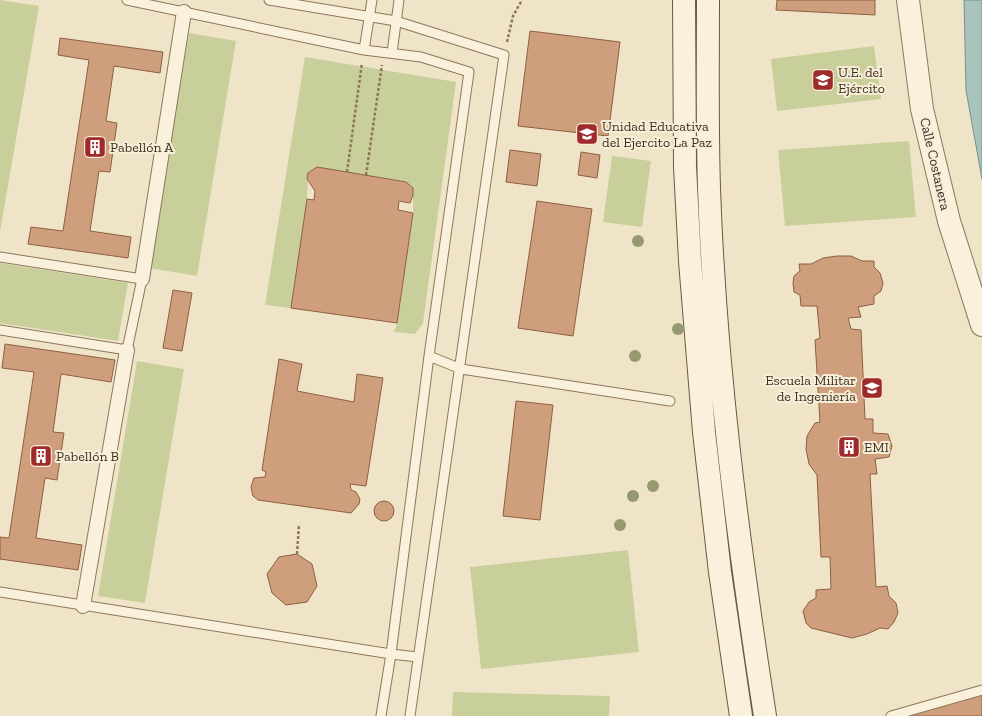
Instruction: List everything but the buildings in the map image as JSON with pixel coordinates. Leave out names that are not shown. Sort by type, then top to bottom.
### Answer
[{"type":"main road","points":[[684,0],[683,109],[691,275],[707,455],[720,572],[741,716]]},
{"type":"main road","points":[[708,0],[709,187],[714,273],[728,449],[764,716]]},
{"type":"main road","name":"Calle Costanera","points":[[908,0],[922,109],[949,220],[982,325]]},
{"type":"main road","points":[[684,39],[708,40]]},
{"type":"main road","points":[[683,109],[708,109]]},
{"type":"main road","points":[[691,275],[714,273]]},
{"type":"street","points":[[142,279],[184,12]]},
{"type":"street","points":[[84,606],[127,350]]},
{"type":"lane","points":[[127,0],[364,50],[421,57],[469,72],[429,356],[391,654],[381,716]]},
{"type":"lane","points":[[269,0],[396,21],[504,55],[461,369],[410,716]]},
{"type":"lane","points":[[364,50],[372,0]]},
{"type":"lane","points":[[388,52],[396,21],[399,0]]},
{"type":"lane","points":[[0,257],[142,279],[127,350],[0,330]]},
{"type":"lane","points":[[429,356],[461,369],[670,401]]},
{"type":"lane","points":[[0,592],[418,657]]},
{"type":"lane","points":[[891,716],[982,690]]},
{"type":"path","points":[[504,55],[513,16],[522,0]]},
{"type":"path","points":[[347,172],[364,50]]},
{"type":"path","points":[[366,175],[388,52]]},
{"type":"path","points":[[297,554],[299,524]]},
{"type":"green space","points":[[0,0],[39,6],[0,232]]},
{"type":"green space","points":[[189,33],[236,41],[197,276],[150,268]]},
{"type":"green space","points":[[874,46],[881,99],[777,111],[771,59]]},
{"type":"green space","points":[[305,57],[456,82],[423,323],[415,334],[394,332],[397,323],[413,213],[413,188],[405,182],[317,167],[308,173],[307,199],[291,308],[265,305]]},
{"type":"green space","points":[[909,141],[916,217],[785,226],[778,150]]},
{"type":"green space","points":[[612,156],[651,161],[642,227],[603,222]]},
{"type":"green space","points":[[0,263],[128,283],[118,341],[0,323]]},
{"type":"green space","points":[[137,361],[184,369],[145,603],[98,596]]},
{"type":"green space","points":[[628,550],[639,652],[481,669],[470,567]]},
{"type":"green space","points":[[453,692],[610,696],[609,716],[452,716]]},
{"type":"water","points":[[964,0],[982,0],[982,179],[966,90]]},
{"type":"place","name":"U.E. del Ejército","points":[[823,80]]},
{"type":"place","name":"Unidad Educativa del Ejercito La Paz","points":[[587,134]]},
{"type":"place","name":"Pabellón A","points":[[95,147]]},
{"type":"place","name":"Escuela Militar de Ingeniería","points":[[872,388]]},
{"type":"place","name":"EMI","points":[[849,447]]},
{"type":"place","name":"Pabellón B","points":[[41,456]]}]
